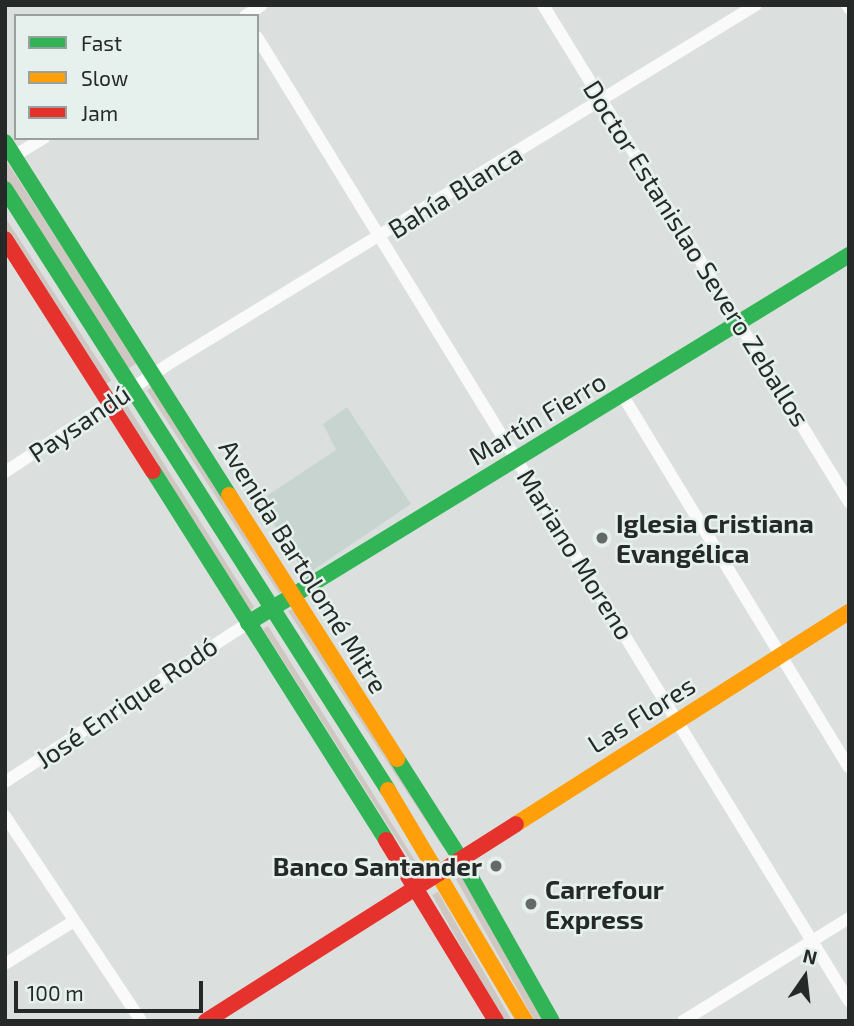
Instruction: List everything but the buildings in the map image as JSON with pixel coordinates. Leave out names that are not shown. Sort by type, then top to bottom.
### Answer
[{"type":"street","name":"Doctor Estanislao Severo Zeballos","points":[[543,5],[849,502]]},
{"type":"street","name":"Bahía Blanca","points":[[153,374],[756,5]]},
{"type":"street","name":"Mariano Moreno","points":[[259,40],[383,235],[849,1000]]},
{"type":"street","points":[[10,149],[38,140]]},
{"type":"street","name":"Avenida Bartolomé Mitre","points":[[10,149],[460,858],[552,1021]]},
{"type":"street","name":"Avenida Bartolomé Mitre","points":[[5,189],[439,872],[525,1021]]},
{"type":"street","points":[[5,239],[416,886],[496,1021]]},
{"type":"street","name":"Martín Fierro","points":[[248,622],[294,597],[516,457],[623,396],[849,255]]},
{"type":"street","name":"Paysandú","points":[[5,472],[153,374]]},
{"type":"street","points":[[623,396],[849,767]]},
{"type":"street","name":"Las Flores","points":[[206,1021],[849,612]]},
{"type":"street","name":"José Enrique Rodó","points":[[5,782],[248,622]]},
{"type":"street","points":[[5,816],[141,1021]]},
{"type":"street","points":[[683,1021],[849,918]]},
{"type":"street","points":[[5,964],[74,921]]},
{"type":"shaded area","points":[[5,159],[137,363],[128,369],[5,179]]},
{"type":"shaded area","points":[[5,217],[111,381],[104,385],[5,232]]},
{"type":"shaded area","points":[[152,387],[284,590],[279,593],[147,390]]},
{"type":"shaded area","points":[[127,405],[254,607],[251,611],[122,408]]},
{"type":"shaded area","points":[[347,407],[411,504],[312,571],[303,570],[259,501],[336,450],[323,424]]},
{"type":"shaded area","points":[[293,609],[447,845],[443,847],[288,611]]},
{"type":"shaded area","points":[[268,626],[416,862],[413,865],[263,629]]},
{"type":"shaded area","points":[[463,875],[544,1021],[535,1021],[456,879]]},
{"type":"shaded area","points":[[438,892],[512,1021],[503,1021],[432,895]]},
{"type":"traffic: fast","points":[[5,142],[229,495]]},
{"type":"traffic: fast","points":[[5,189],[388,790]]},
{"type":"traffic: fast","points":[[248,623],[849,255]]},
{"type":"traffic: fast","points":[[153,471],[386,840]]},
{"type":"traffic: fast","points":[[397,759],[460,858],[552,1021]]},
{"type":"traffic: slow","points":[[229,495],[397,759]]},
{"type":"traffic: slow","points":[[516,824],[849,612]]},
{"type":"traffic: slow","points":[[388,790],[525,1021]]},
{"type":"traffic: jam","points":[[5,239],[153,471]]},
{"type":"traffic: jam","points":[[206,1021],[516,824]]},
{"type":"traffic: jam","points":[[386,840],[496,1021]]},
{"type":"place","name":"Iglesia Cristiana Evangélica","points":[[602,538]]},
{"type":"place","name":"Banco Santander","points":[[496,866]]},
{"type":"place","name":"Carrefour Express","points":[[531,904]]}]
